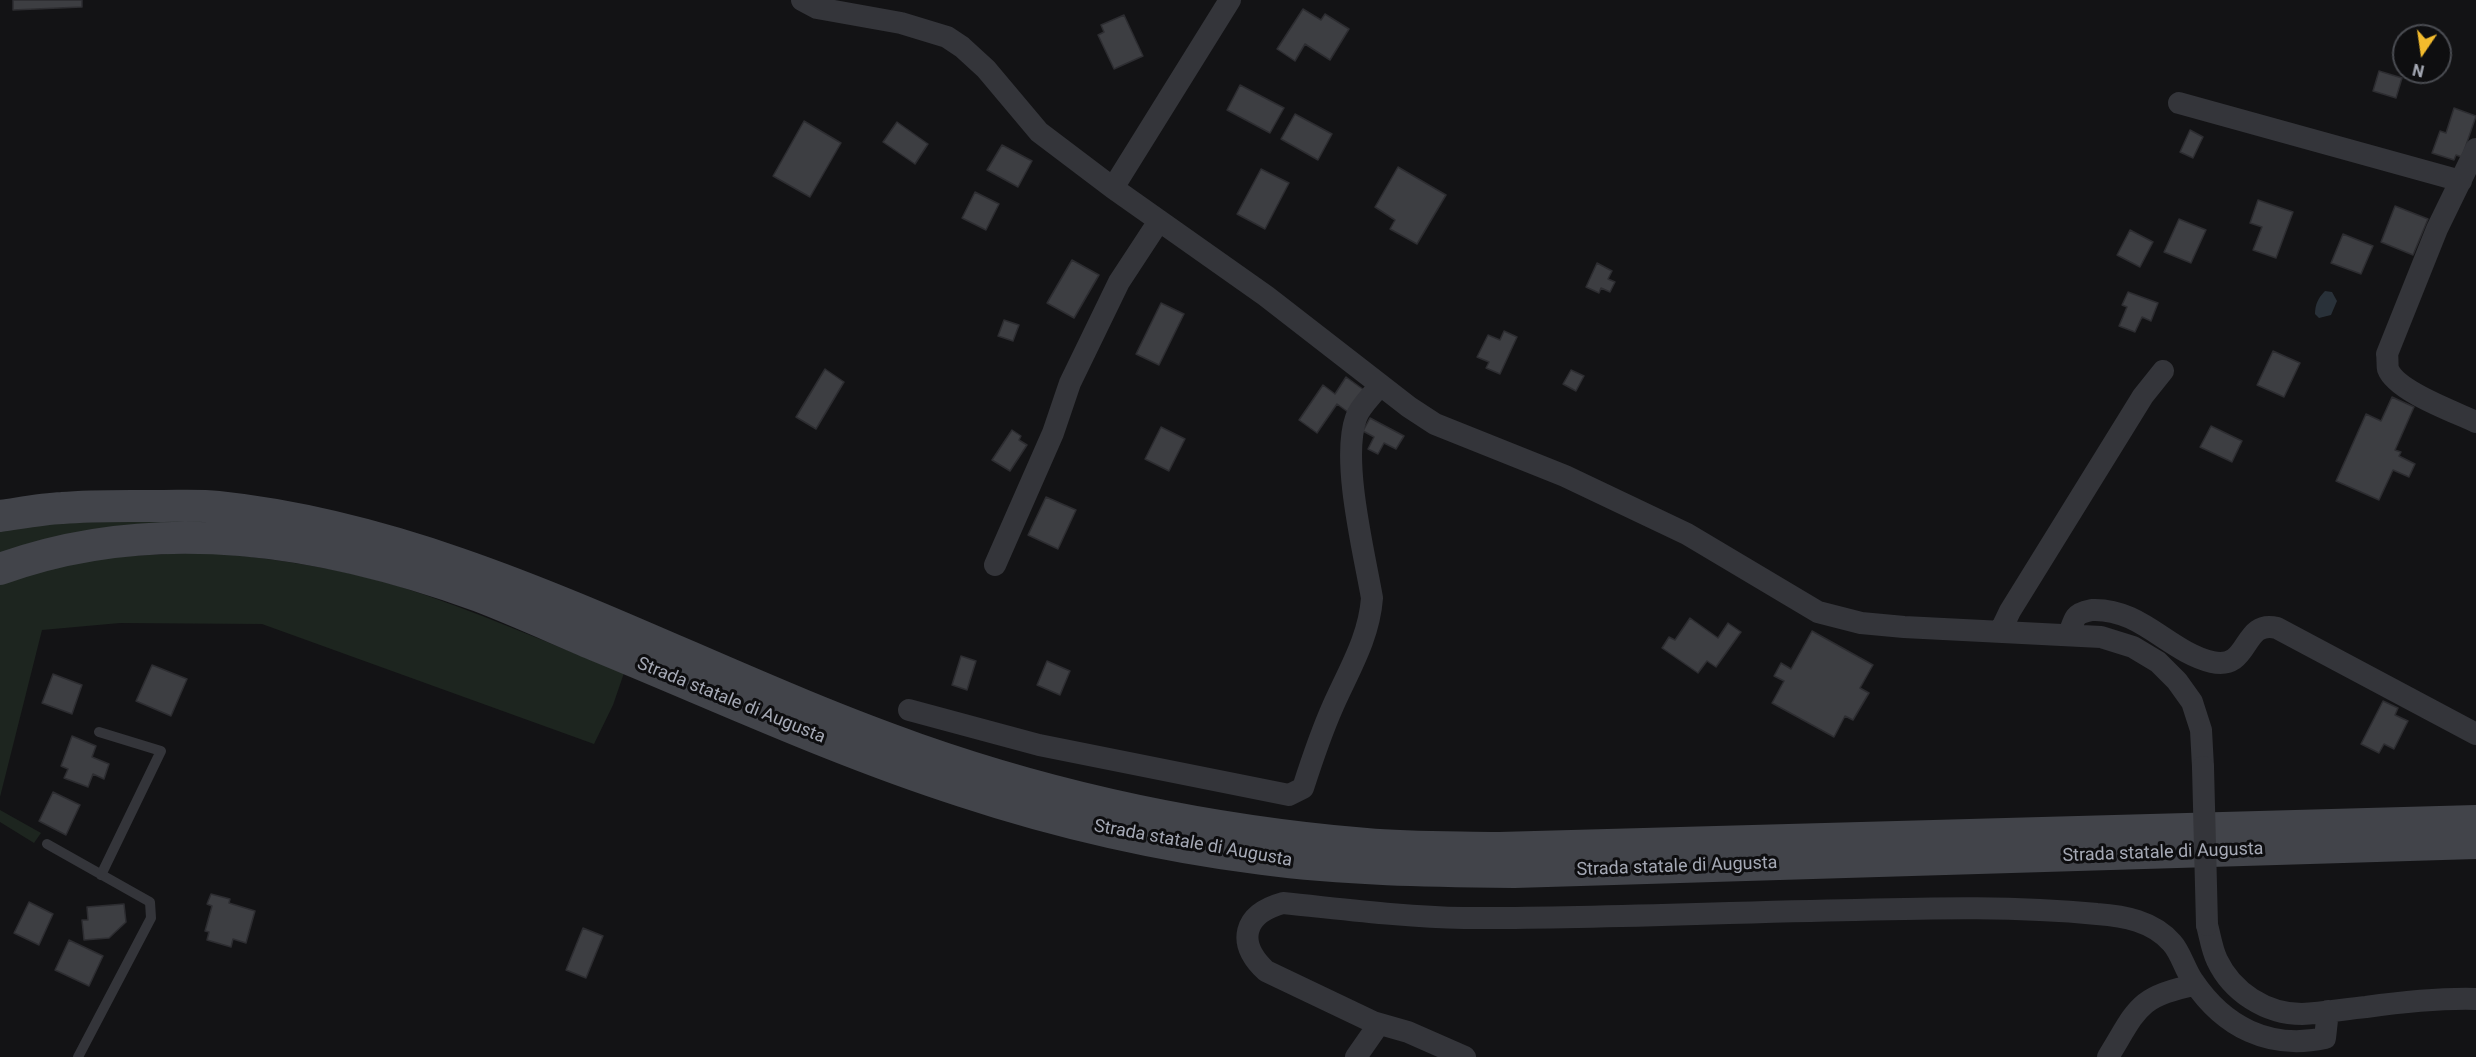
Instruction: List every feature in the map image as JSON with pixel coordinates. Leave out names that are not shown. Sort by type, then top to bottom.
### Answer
[{"type":"main road","name":"Strada statale di Augusta","points":[[0,516],[63,507],[214,507],[278,515],[339,528],[486,572],[802,705],[918,750],[1064,794],[1154,815],[1255,832],[1371,845],[1499,848],[2476,821]]},
{"type":"main road","name":"Strada statale di Augusta","points":[[0,568],[78,548],[143,538],[258,540],[314,549],[478,596],[860,754],[962,791],[1110,833],[1263,859],[1405,871],[1514,872],[2476,843]]},
{"type":"street","points":[[802,0],[817,8],[901,23],[947,37],[962,46],[986,69],[1039,132],[1113,188],[1266,296],[1409,407],[1435,424],[1565,476],[1687,534],[1818,612],[1872,624],[2101,637],[2133,647],[2158,662],[2177,681],[2192,702],[2200,730],[2203,767],[2207,925],[2216,960],[2242,993],[2260,1004],[2279,1011],[2300,1014],[2423,1001],[2476,999]]},
{"type":"street","points":[[1113,188],[1230,0]]},
{"type":"street","points":[[2179,103],[2461,181]]},
{"type":"street","points":[[2476,149],[2437,229],[2387,354],[2388,368],[2394,378],[2410,390],[2476,422]]},
{"type":"street","points":[[995,565],[1053,433],[1070,383],[1119,282],[1159,221]]},
{"type":"street","points":[[2000,632],[2010,611],[2137,406],[2163,371]]},
{"type":"street","points":[[909,710],[1039,745],[1267,791],[1289,795],[1303,788],[1318,742],[1364,641],[1370,620],[1372,598],[1351,469],[1352,440],[1357,415],[1380,384]]},
{"type":"street","points":[[2069,634],[2076,616],[2085,611],[2105,610],[2125,615],[2158,632],[2191,654],[2213,663],[2228,663],[2238,657],[2256,630],[2267,625],[2277,628],[2476,734]]},
{"type":"street","points":[[1465,1057],[1408,1032],[1379,1024],[1266,971],[1253,959],[1246,941],[1250,926],[1260,913],[1269,907],[1283,903],[1462,918],[1993,907],[2095,913],[2138,920],[2158,931],[2173,944],[2183,967],[2211,1007],[2229,1021],[2249,1031],[2270,1039],[2305,1042],[2322,1047],[2328,1011]]},
{"type":"street","points":[[2108,1057],[2136,1009],[2165,991],[2195,985]]},
{"type":"street","points":[[1356,1057],[1379,1024]]},
{"type":"lane","points":[[99,732],[161,751],[101,875]]},
{"type":"lane","points":[[46,844],[150,902],[151,918],[78,1057]]},
{"type":"shaded area","points":[[2325,291],[2332,292],[2337,301],[2331,315],[2319,318],[2315,314],[2316,308]]},
{"type":"shaded area","points":[[89,517],[250,523],[0,557],[0,524]]},
{"type":"shaded area","points":[[205,552],[303,564],[398,586],[484,616],[624,673],[613,705],[594,744],[262,624],[120,623],[42,630],[0,797],[0,582],[92,558]]},
{"type":"shaded area","points":[[0,810],[41,833],[34,843],[0,822]]},
{"type":"building","points":[[13,0],[82,0],[82,7],[13,10]]},
{"type":"building","points":[[1303,9],[1321,20],[1325,14],[1349,29],[1330,60],[1305,44],[1295,61],[1277,49]]},
{"type":"building","points":[[1124,15],[1143,56],[1114,69],[1098,35],[1104,32],[1101,25]]},
{"type":"building","points":[[2379,71],[2392,75],[2392,84],[2400,84],[2396,98],[2373,91]]},
{"type":"building","points":[[1240,85],[1284,108],[1270,133],[1227,110]]},
{"type":"building","points":[[2454,108],[2476,116],[2462,157],[2456,155],[2454,160],[2432,153],[2440,131],[2446,133]]},
{"type":"building","points":[[1295,114],[1332,134],[1318,160],[1281,139]]},
{"type":"building","points":[[804,121],[841,143],[810,197],[773,176]]},
{"type":"building","points":[[897,122],[928,144],[915,164],[883,142]]},
{"type":"building","points":[[2190,130],[2203,137],[2193,158],[2180,152]]},
{"type":"building","points":[[1002,145],[1032,161],[1018,187],[987,170]]},
{"type":"building","points":[[1398,167],[1446,195],[1417,244],[1390,229],[1395,220],[1375,207]]},
{"type":"building","points":[[1261,169],[1289,183],[1265,229],[1237,214]]},
{"type":"building","points":[[975,192],[999,204],[986,230],[962,218]]},
{"type":"building","points":[[2258,200],[2293,212],[2276,258],[2253,250],[2262,227],[2250,223]]},
{"type":"building","points":[[2395,206],[2428,219],[2413,255],[2381,242]]},
{"type":"building","points":[[2179,219],[2206,230],[2191,263],[2164,252]]},
{"type":"building","points":[[2130,230],[2153,242],[2140,267],[2117,255]]},
{"type":"building","points":[[2343,234],[2373,246],[2361,274],[2331,263]]},
{"type":"building","points":[[1072,260],[1099,275],[1074,318],[1047,303]]},
{"type":"building","points":[[1597,263],[1612,271],[1608,279],[1615,282],[1610,292],[1601,288],[1599,293],[1586,287]]},
{"type":"building","points":[[2128,292],[2158,303],[2151,321],[2142,317],[2135,332],[2119,326],[2127,307],[2122,305]]},
{"type":"building","points":[[1161,303],[1184,314],[1159,365],[1136,354]]},
{"type":"building","points":[[1004,320],[1019,325],[1013,341],[998,336]]},
{"type":"building","points":[[1504,331],[1517,337],[1500,374],[1486,368],[1489,362],[1477,357],[1488,335],[1500,340]]},
{"type":"building","points":[[2273,351],[2300,363],[2284,397],[2257,385]]},
{"type":"building","points":[[825,369],[844,382],[816,429],[796,417]]},
{"type":"building","points":[[1571,370],[1584,376],[1576,391],[1563,384]]},
{"type":"building","points":[[1346,377],[1364,390],[1348,412],[1337,404],[1317,433],[1299,420],[1323,385],[1335,394]]},
{"type":"building","points":[[2392,397],[2414,407],[2395,450],[2401,452],[2399,456],[2415,464],[2409,477],[2393,470],[2379,500],[2336,481],[2366,414],[2381,421]]},
{"type":"building","points":[[1370,418],[1404,436],[1396,449],[1384,443],[1378,454],[1368,449],[1374,437],[1363,431]]},
{"type":"building","points":[[2211,426],[2242,441],[2232,462],[2200,447]]},
{"type":"building","points":[[1161,427],[1185,439],[1169,471],[1145,459]]},
{"type":"building","points":[[1012,430],[1021,436],[1019,440],[1027,445],[1010,471],[992,460]]},
{"type":"building","points":[[1046,497],[1076,510],[1058,549],[1028,535]]},
{"type":"building","points":[[1690,618],[1718,638],[1728,623],[1741,632],[1716,667],[1707,661],[1698,673],[1662,648],[1669,637],[1675,640]]},
{"type":"building","points":[[1812,631],[1873,665],[1860,688],[1869,693],[1853,720],[1845,716],[1834,737],[1772,703],[1784,681],[1774,676],[1781,663],[1791,669]]},
{"type":"building","points":[[961,656],[976,661],[967,690],[952,685]]},
{"type":"building","points":[[1047,661],[1070,671],[1060,695],[1037,685]]},
{"type":"building","points":[[152,665],[187,679],[171,716],[136,701]]},
{"type":"building","points":[[53,674],[82,685],[72,714],[42,703]]},
{"type":"building","points":[[2383,701],[2398,708],[2395,715],[2408,721],[2394,749],[2384,744],[2379,753],[2361,744]]},
{"type":"building","points":[[72,736],[96,746],[92,757],[109,764],[104,779],[93,774],[88,787],[64,778],[68,769],[61,766]]},
{"type":"building","points":[[53,792],[80,805],[66,835],[39,821]]},
{"type":"building","points":[[211,894],[230,899],[229,903],[255,911],[246,943],[233,939],[231,947],[207,940],[209,932],[205,931],[212,906],[207,904]]},
{"type":"building","points":[[29,902],[53,914],[39,945],[14,933]]},
{"type":"building","points":[[124,904],[126,922],[109,938],[84,940],[82,920],[88,920],[87,907]]},
{"type":"building","points":[[583,928],[603,936],[586,978],[566,970]]},
{"type":"building","points":[[69,940],[103,956],[89,986],[55,970]]}]
